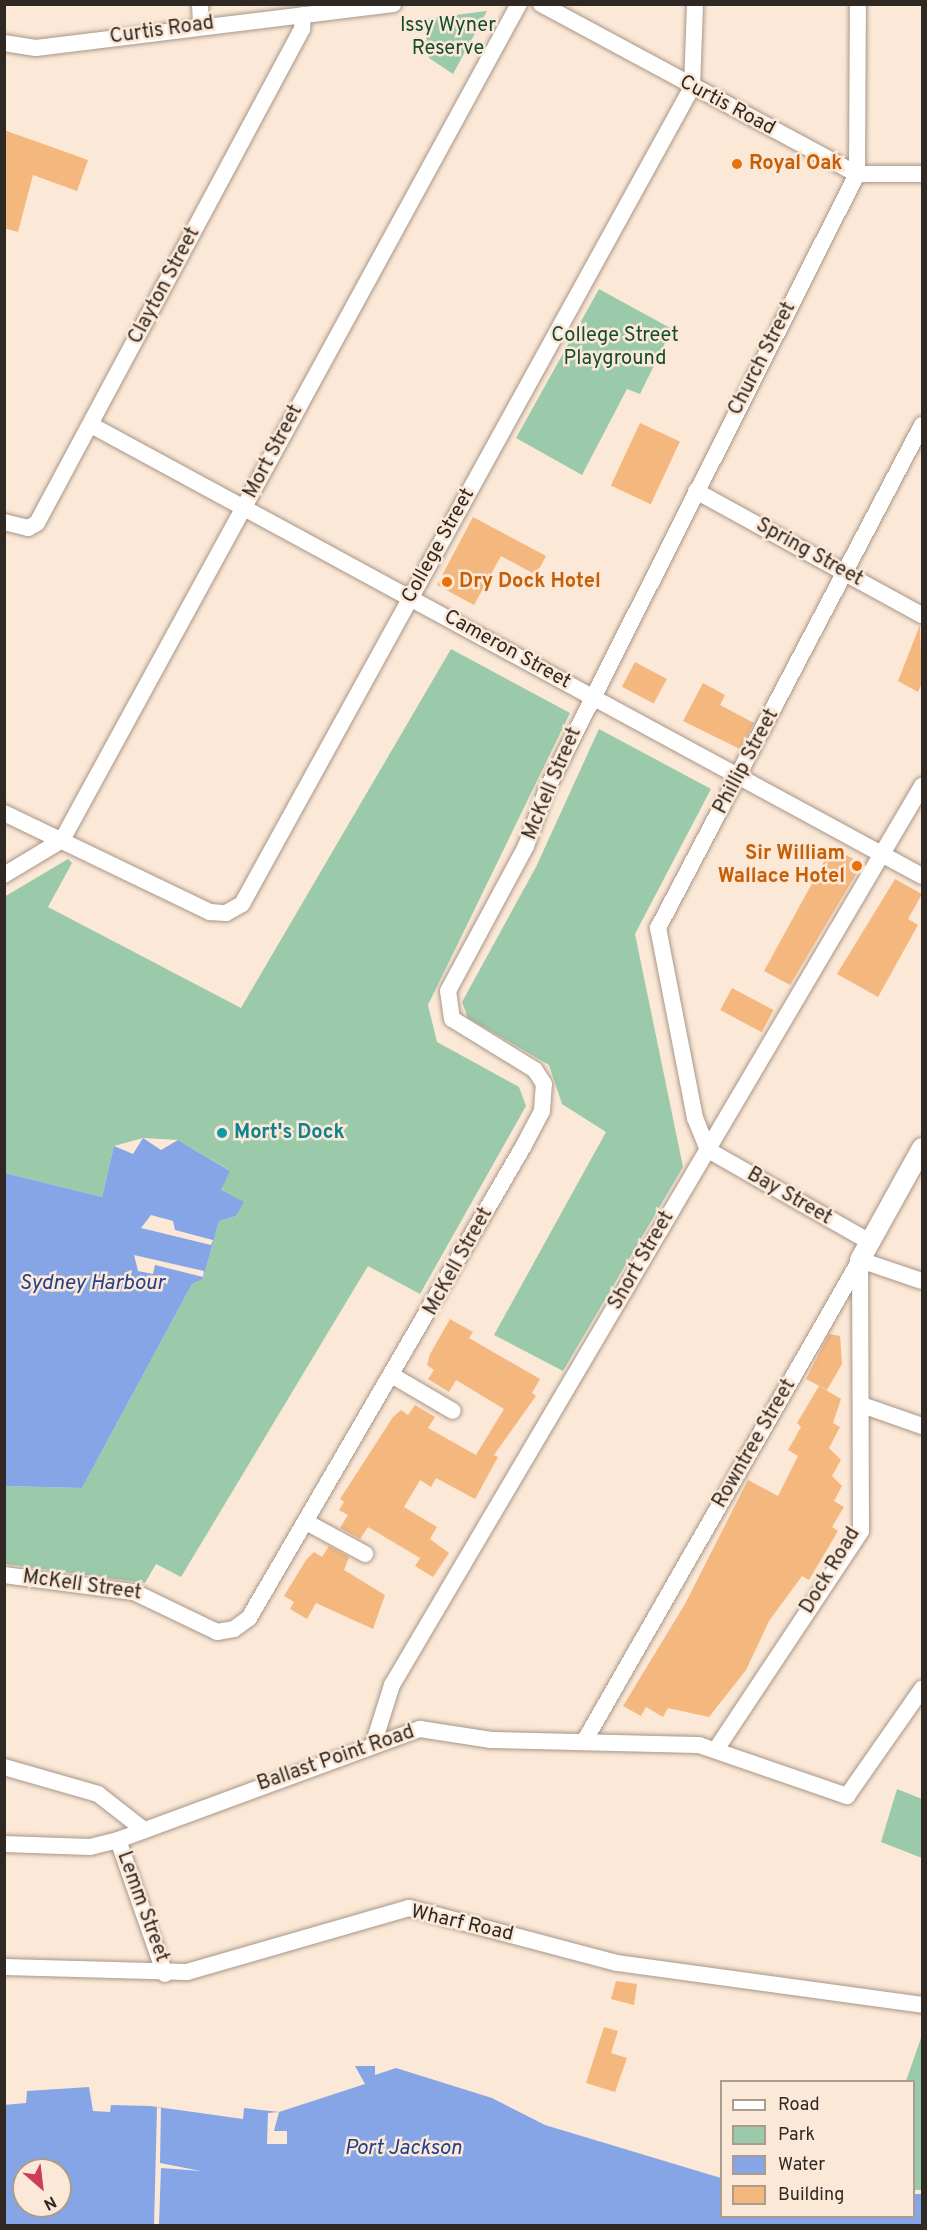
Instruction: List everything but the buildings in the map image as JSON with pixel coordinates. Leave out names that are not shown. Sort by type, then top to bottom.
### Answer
[{"type":"street","points":[[200,4],[201,24]]},
{"type":"street","name":"Curtis Road","points":[[5,43],[36,48],[201,24],[393,4]]},
{"type":"street","name":"Mort Street","points":[[62,840],[519,4]]},
{"type":"street","name":"Curtis Road","points":[[541,4],[857,174],[922,174]]},
{"type":"street","name":"College Street","points":[[4,813],[210,912],[234,909],[249,895],[692,87],[695,4]]},
{"type":"street","name":"Church Street","points":[[593,696],[857,174],[858,4]]},
{"type":"street","name":"Clayton Street","points":[[4,522],[27,528],[37,523],[302,29],[303,15]]},
{"type":"street","name":"Cameron Street","points":[[91,425],[243,510],[411,597],[922,876]]},
{"type":"street","name":"Phillip Street","points":[[708,1150],[695,1118],[658,928],[848,574],[922,425]]},
{"type":"street","name":"Spring Street","points":[[696,491],[922,615]]},
{"type":"street","name":"McKell Street","points":[[4,1575],[134,1592],[217,1632],[234,1629],[249,1618],[308,1523],[393,1376],[547,1097],[534,1070],[452,1019],[448,991],[526,846],[547,789],[593,696]]},
{"type":"street","name":"Short Street","points":[[374,1742],[392,1685],[922,786]]},
{"type":"street","points":[[4,875],[62,840]]},
{"type":"street","name":"Rowntree Street","points":[[585,1740],[922,1148]]},
{"type":"street","name":"Bay Street","points":[[708,1150],[870,1242]]},
{"type":"street","points":[[860,1260],[922,1281]]},
{"type":"street","name":"Dock Road","points":[[717,1748],[861,1531],[860,1260]]},
{"type":"street","points":[[833,1307],[859,1321]]},
{"type":"street","points":[[393,1376],[453,1411]]},
{"type":"street","points":[[862,1405],[922,1426]]},
{"type":"street","points":[[308,1523],[365,1554]]},
{"type":"street","name":"Ballast Point Road","points":[[4,1844],[90,1847],[118,1840],[374,1742],[420,1729],[491,1740],[585,1740],[717,1748],[847,1796],[922,1689]]},
{"type":"street","points":[[4,1767],[98,1794],[144,1830]]},
{"type":"street","name":"Lemm Street","points":[[118,1840],[165,1974]]},
{"type":"street","name":"Wharf Road","points":[[4,1967],[165,1974],[410,1908],[617,1964],[922,2005]]},
{"type":"green space","name":"Issy Wyner Reserve","points":[[487,11],[453,74],[429,58],[424,19]]},
{"type":"green space","name":"College Street Playground","points":[[599,289],[672,329],[640,394],[627,389],[582,475],[516,438]]},
{"type":"green space","points":[[451,649],[570,713],[428,1005],[437,1042],[519,1087],[526,1106],[420,1294],[368,1266],[181,1577],[156,1564],[145,1583],[5,1564],[5,1486],[82,1488],[192,1284],[203,1279],[219,1221],[236,1216],[221,1190],[229,1170],[178,1140],[143,1138],[114,1146],[102,1197],[5,1173],[4,897],[68,859],[72,863],[48,907],[241,1008]]},
{"type":"green space","points":[[599,729],[711,789],[635,934],[683,1167],[563,1371],[494,1335],[606,1132],[562,1104],[549,1065],[468,1018],[462,1002],[536,867]]},
{"type":"green space","points":[[897,1789],[922,1799],[922,1858],[881,1842]]},
{"type":"green space","points":[[922,2035],[922,2190],[915,2190],[915,2080],[906,2080]]},
{"type":"water","name":"Sydney Harbour","points":[[143,1138],[161,1150],[178,1140],[230,1171],[221,1190],[244,1202],[236,1216],[219,1221],[203,1279],[192,1284],[82,1488],[5,1486],[5,1173],[102,1197],[114,1146],[133,1154]]},
{"type":"water","name":"Port Jackson","points":[[355,2066],[375,2066],[375,2075],[396,2068],[492,2098],[545,2125],[720,2178],[720,2218],[915,2218],[915,2194],[922,2194],[922,2225],[5,2225],[4,2105],[26,2103],[27,2091],[89,2087],[93,2111],[110,2112],[111,2105],[150,2106],[243,2119],[244,2108],[279,2112],[365,2084]]},
{"type":"pier","points":[[151,1215],[173,1221],[175,1230],[213,1240],[211,1245],[141,1228]]},
{"type":"pier","points":[[134,1255],[204,1271],[203,1277],[155,1265],[153,1274],[138,1271]]},
{"type":"pier","points":[[157,2107],[161,2108],[160,2163],[201,2171],[161,2168],[159,2225],[154,2226]]},
{"type":"pier","points":[[279,2112],[274,2131],[287,2131],[287,2144],[267,2144],[268,2113]]},
{"type":"place","name":"Royal Oak","points":[[737,164]]},
{"type":"place","name":"Dry Dock Hotel","points":[[447,582]]},
{"type":"place","name":"Sir William Wallace Hotel","points":[[857,866]]},
{"type":"place","name":"Mort's Dock","points":[[222,1133]]}]
